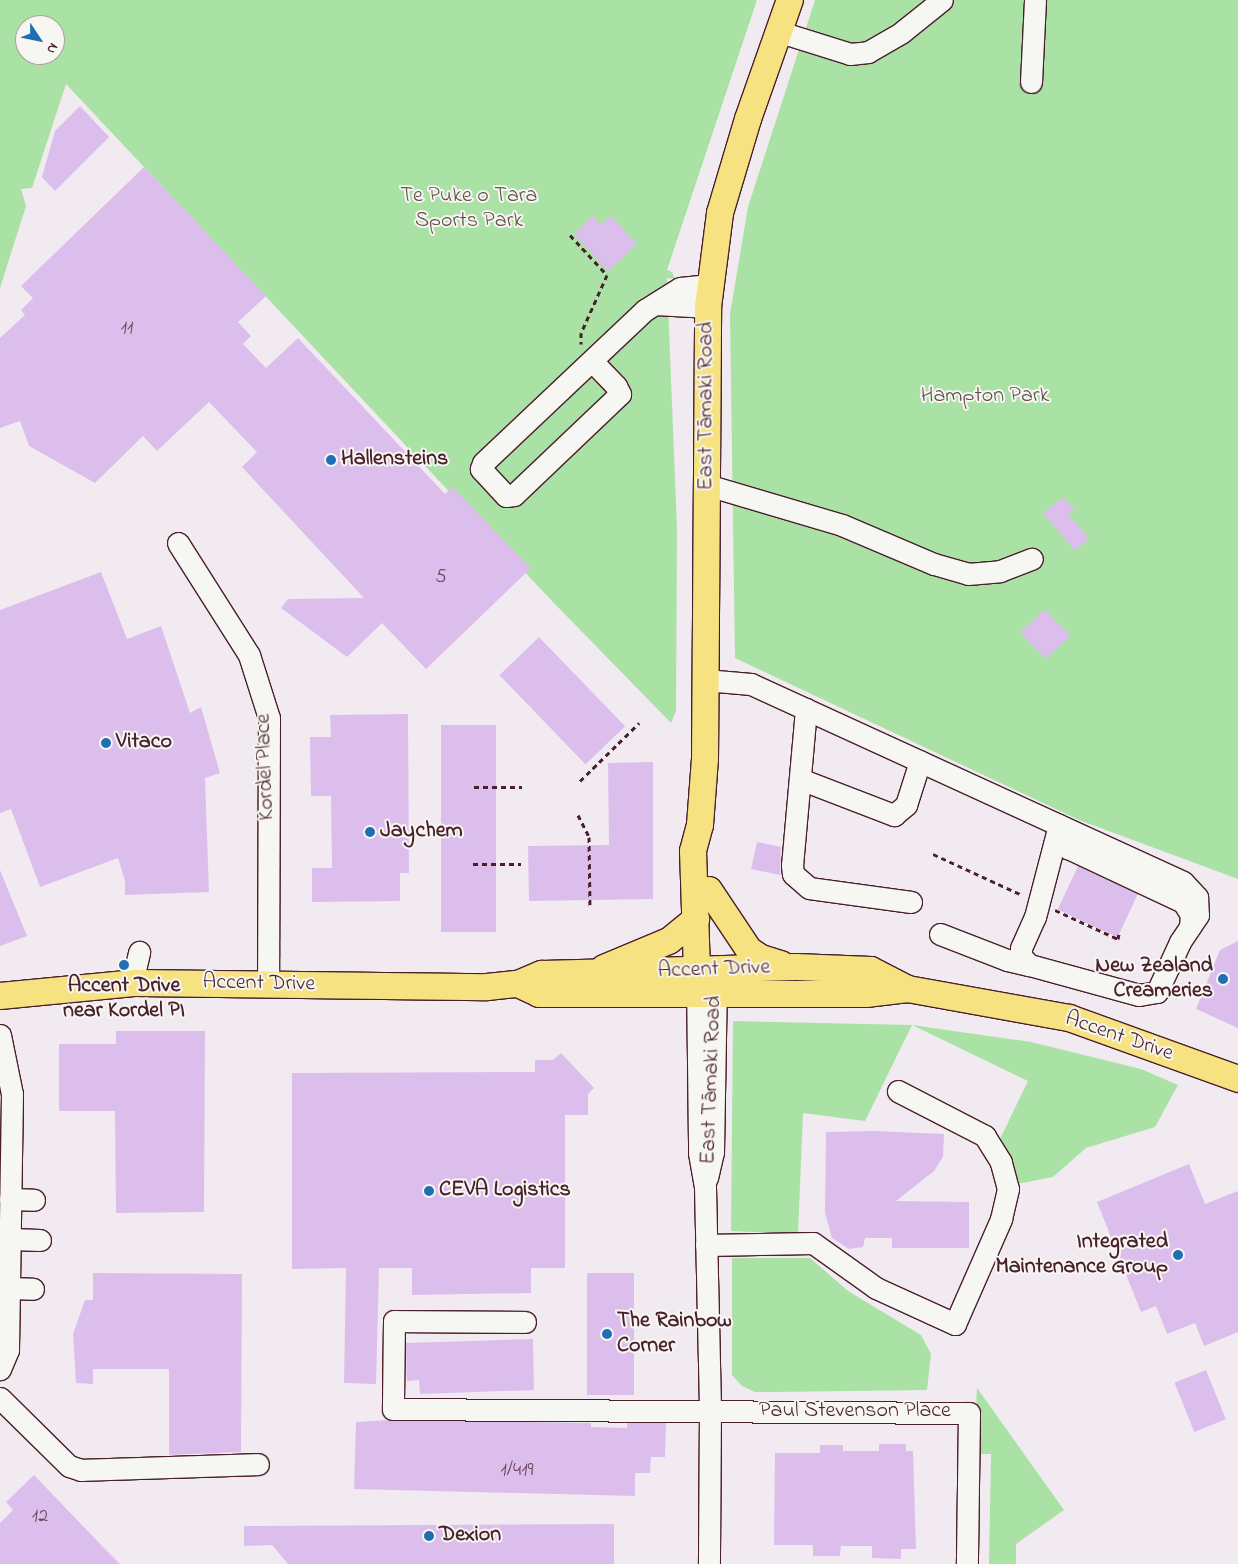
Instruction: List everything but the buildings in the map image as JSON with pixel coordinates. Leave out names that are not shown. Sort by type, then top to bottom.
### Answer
[{"type":"main road","name":"East Tāmaki Road","points":[[706,982],[696,919],[693,852],[700,825],[705,759],[709,296],[720,213],[748,119],[790,0]]},
{"type":"main road","name":"East Tāmaki Road","points":[[700,825],[708,852],[709,890],[706,982]]},
{"type":"main road","points":[[709,890],[749,950],[775,963],[796,967]]},
{"type":"main road","points":[[587,975],[669,941],[696,919]]},
{"type":"main road","name":"Accent Drive","points":[[518,984],[539,994],[706,982],[796,967],[871,970],[908,989],[1069,1018],[1238,1079]]},
{"type":"main road","name":"Accent Drive","points":[[0,996],[132,983],[487,987],[518,984],[542,974],[706,982],[866,994],[908,989]]},
{"type":"street","points":[[780,32],[850,54],[868,52],[902,32],[942,0]]},
{"type":"street","points":[[1031,82],[1035,0]]},
{"type":"street","points":[[592,361],[616,386],[620,394],[514,494],[506,496],[481,469],[481,465],[645,310],[656,304],[664,295],[680,288],[709,296]]},
{"type":"street","points":[[707,484],[842,525],[934,564],[960,572],[983,574],[1032,559]]},
{"type":"street","name":"Kordel Place","points":[[178,543],[248,655],[268,718],[268,984]]},
{"type":"street","points":[[705,680],[751,684],[806,709],[1189,886],[1199,905],[1196,919],[1176,950],[1163,984],[1151,994],[1139,995],[1006,960],[940,934]]},
{"type":"street","points":[[806,709],[792,866],[797,880],[816,889],[911,902]]},
{"type":"street","points":[[800,779],[894,815],[906,805],[920,761]]},
{"type":"street","points":[[1029,965],[1021,956],[1021,948],[1035,917],[1059,825]]},
{"type":"street","points":[[132,983],[139,952]]},
{"type":"street","name":"East Tāmaki Road","points":[[706,982],[714,1152],[705,1187],[710,1411],[709,1564]]},
{"type":"street","points":[[0,1035],[12,1094],[9,1288],[4,1333],[8,1350],[0,1369]]},
{"type":"street","points":[[706,1245],[813,1243],[876,1288],[955,1324],[1001,1219],[1008,1190],[1006,1180],[1001,1162],[985,1136],[898,1091]]},
{"type":"street","points":[[10,1199],[34,1200]]},
{"type":"street","points":[[10,1239],[40,1240]]},
{"type":"street","points":[[9,1288],[33,1289]]},
{"type":"street","points":[[525,1322],[394,1321],[393,1409],[710,1411]]},
{"type":"street","points":[[0,1398],[69,1466],[81,1470],[258,1464]]},
{"type":"street","name":"Paul Stevenson Place","points":[[710,1411],[968,1413],[967,1564]]},
{"type":"path","points":[[570,235],[607,275],[581,333],[581,344],[592,361]]},
{"type":"path","points":[[580,781],[639,722]]},
{"type":"path","points":[[474,788],[522,787]]},
{"type":"path","points":[[578,815],[589,837],[590,906]]},
{"type":"path","points":[[933,854],[945,860]]},
{"type":"path","points":[[473,864],[521,864]]},
{"type":"green space","name":"Te Puke o Tara Sports Park","points":[[0,0],[757,0],[667,270],[672,272],[675,279],[667,278],[677,529],[676,711],[671,723],[551,600],[66,84],[32,188],[21,189],[26,206],[0,288]]},
{"type":"green space","name":"Hampton Park","points":[[815,0],[1238,0],[1238,879],[1079,820],[735,658],[730,314],[748,207]]},
{"type":"green space","points":[[733,1021],[912,1025],[865,1121],[803,1113],[798,1234],[731,1231]]},
{"type":"green space","points":[[912,1025],[1031,1042],[1141,1069],[1178,1085],[1155,1127],[1086,1148],[1053,1177],[1017,1184],[998,1143],[1028,1081]]},
{"type":"green space","points":[[732,1258],[810,1258],[848,1291],[921,1335],[931,1354],[927,1390],[755,1392],[742,1386],[732,1375]]},
{"type":"green space","points":[[977,1388],[1064,1510],[1016,1544],[1016,1564],[989,1564],[991,1454],[974,1454]]},
{"type":"place","name":"Hallensteins","points":[[331,460]]},
{"type":"place","name":"Vitaco","points":[[106,743]]},
{"type":"place","name":"Jaychem","points":[[370,832]]},
{"type":"place","name":"Accent Drive near Kordel PI","points":[[124,965]]},
{"type":"place","name":"New Zealand Creameries","points":[[1223,979]]},
{"type":"place","name":"CEVA Logistics","points":[[429,1191]]},
{"type":"place","name":"Integrated Maintenance Group","points":[[1178,1255]]},
{"type":"place","name":"The Rainbow Corner","points":[[607,1334]]},
{"type":"place","name":"Dexion","points":[[429,1536]]}]
